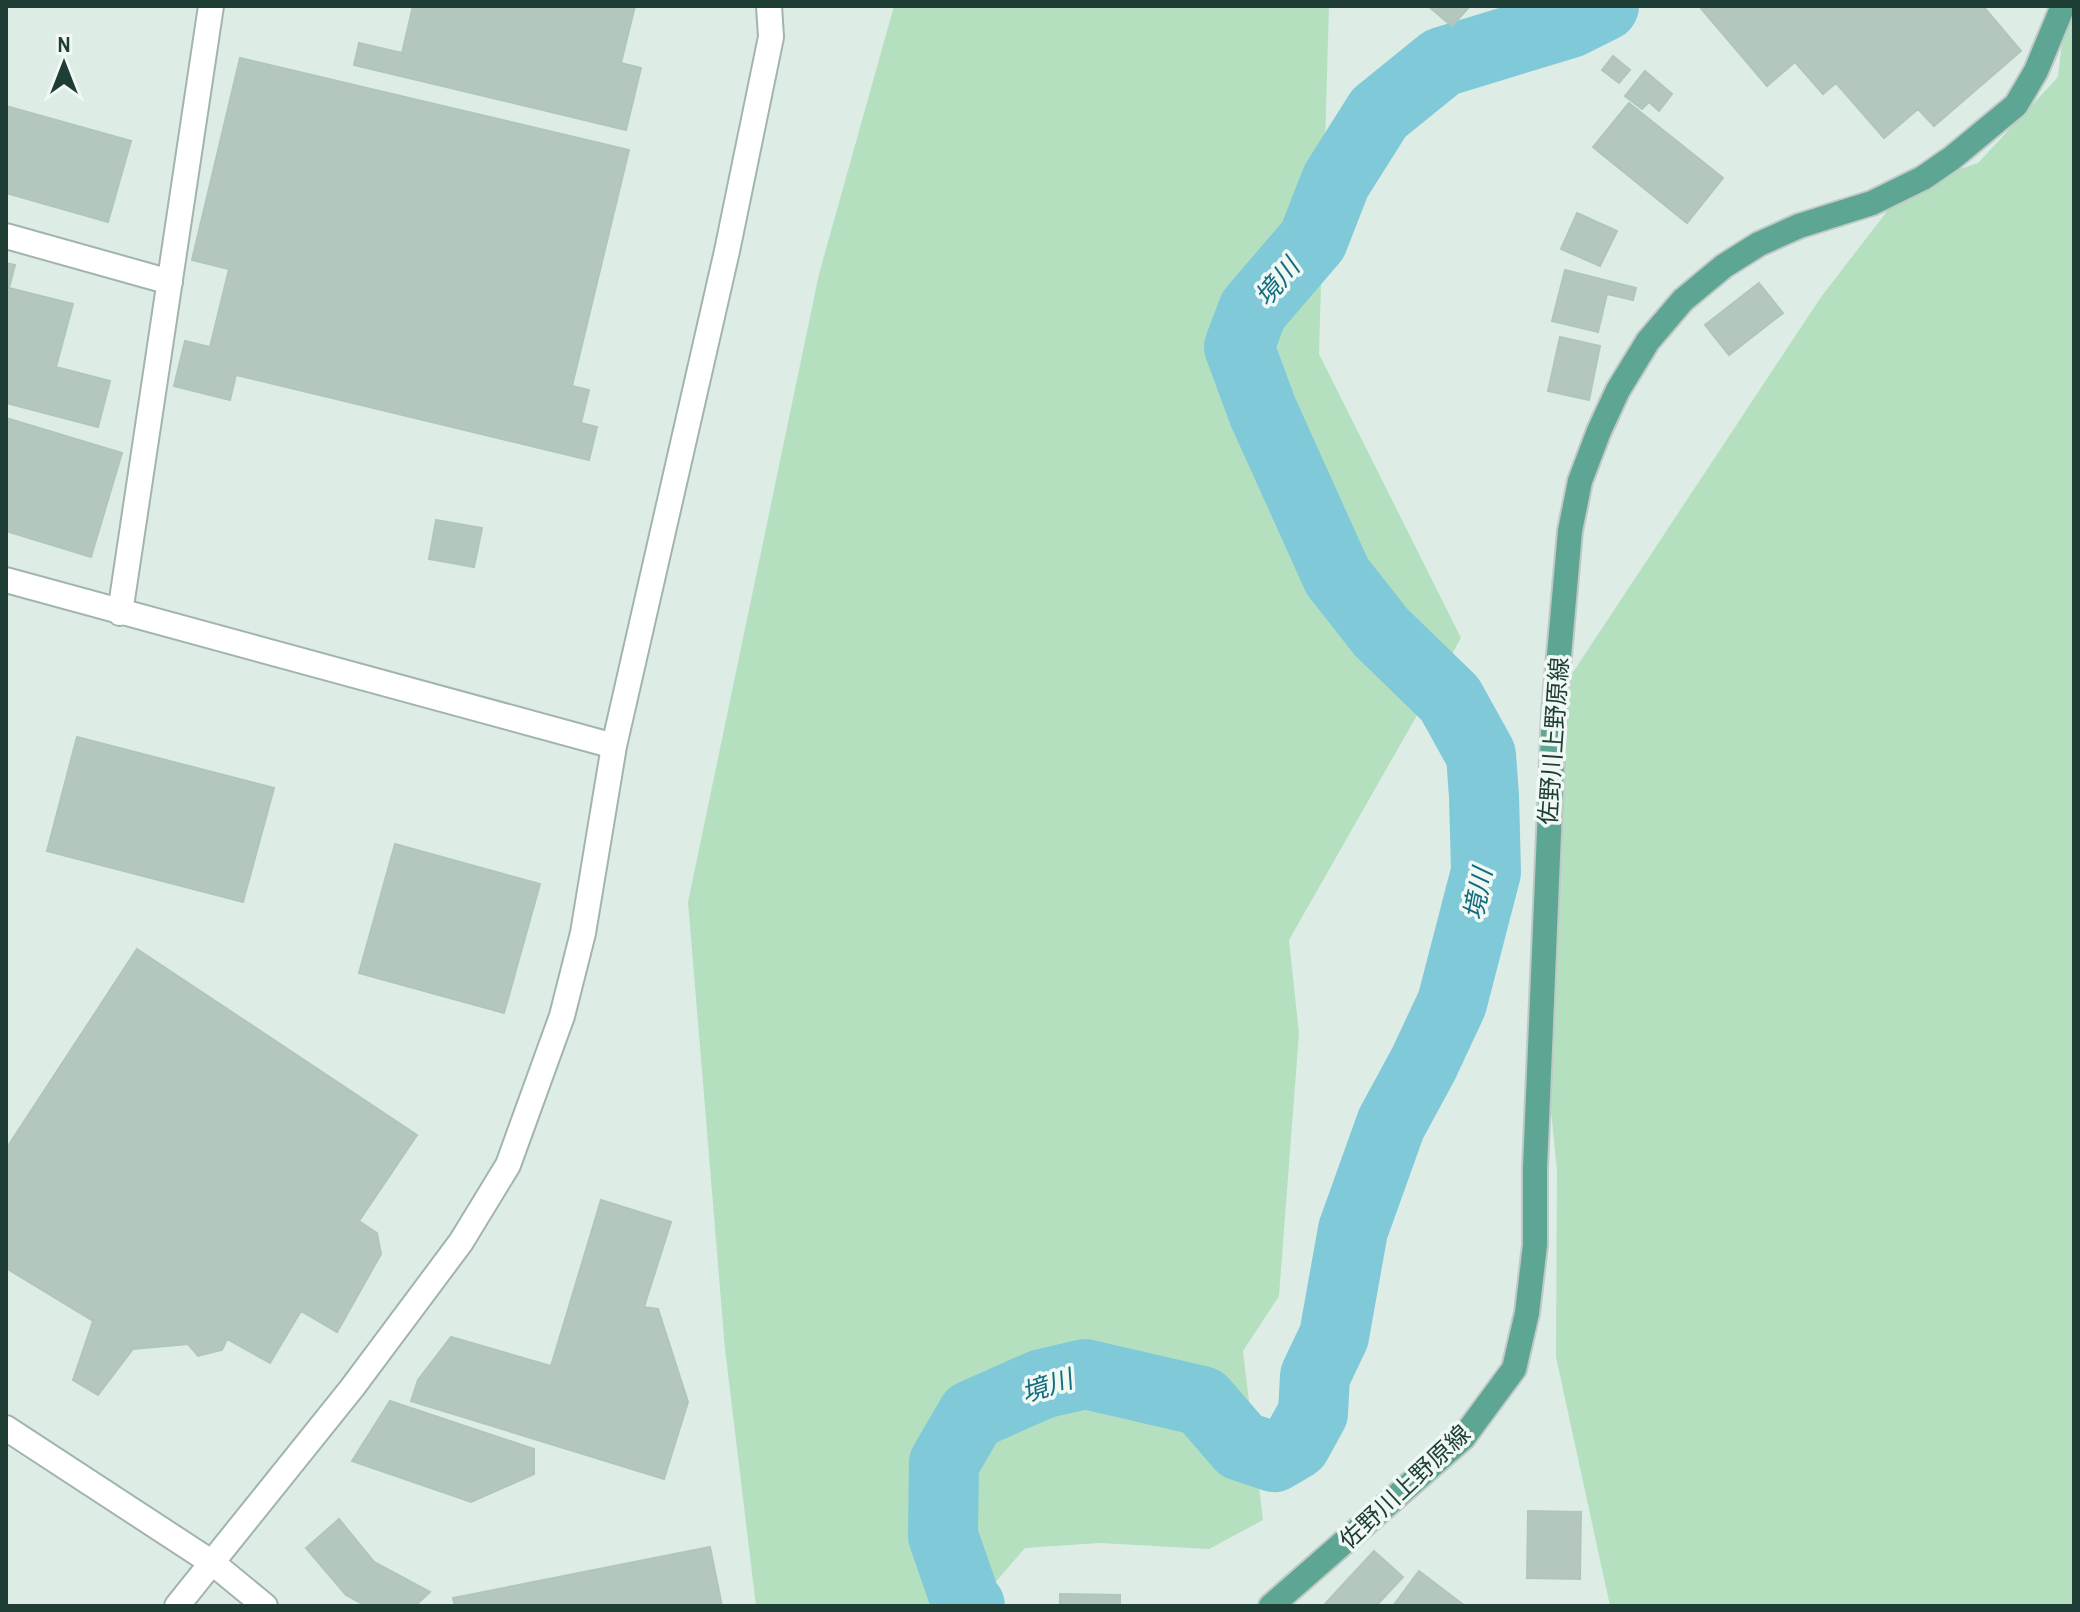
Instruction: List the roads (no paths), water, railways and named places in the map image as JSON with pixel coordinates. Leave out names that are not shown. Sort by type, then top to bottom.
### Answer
[{"type":"main road","name":"佐野川上野原線","points":[[1271,1606],[1463,1438],[1514,1369],[1527,1313],[1535,1245],[1536,1137],[1551,775],[1570,531],[1580,481],[1618,390],[1648,341],[1683,300],[1724,266],[1759,244],[1799,226],[1872,203],[1923,178],[2016,105],[2036,71],[2063,6]]},
{"type":"street","points":[[120,613],[211,6]]},
{"type":"street","points":[[177,1606],[214,1564],[352,1388],[452,1254],[508,1165],[562,1016],[583,933],[614,746],[730,236],[771,37],[769,6]]},
{"type":"street","points":[[6,236],[170,282]]},
{"type":"street","points":[[6,580],[614,746]]},
{"type":"street","points":[[6,1428],[214,1564],[265,1606]]},
{"type":"waterway","name":"境川","points":[[970,1606],[943,1536],[944,1463],[972,1415],[1042,1384],[1085,1374],[1202,1401],[1241,1446],[1274,1457],[1296,1444],[1313,1413],[1315,1376],[1334,1336],[1353,1230],[1391,1124],[1452,1003],[1486,872],[1484,796],[1481,755],[1450,699],[1381,632],[1337,576],[1263,412],[1239,347],[1253,310],[1313,240],[1336,181],[1379,113],[1442,62],[1570,23],[1604,6]]}]
